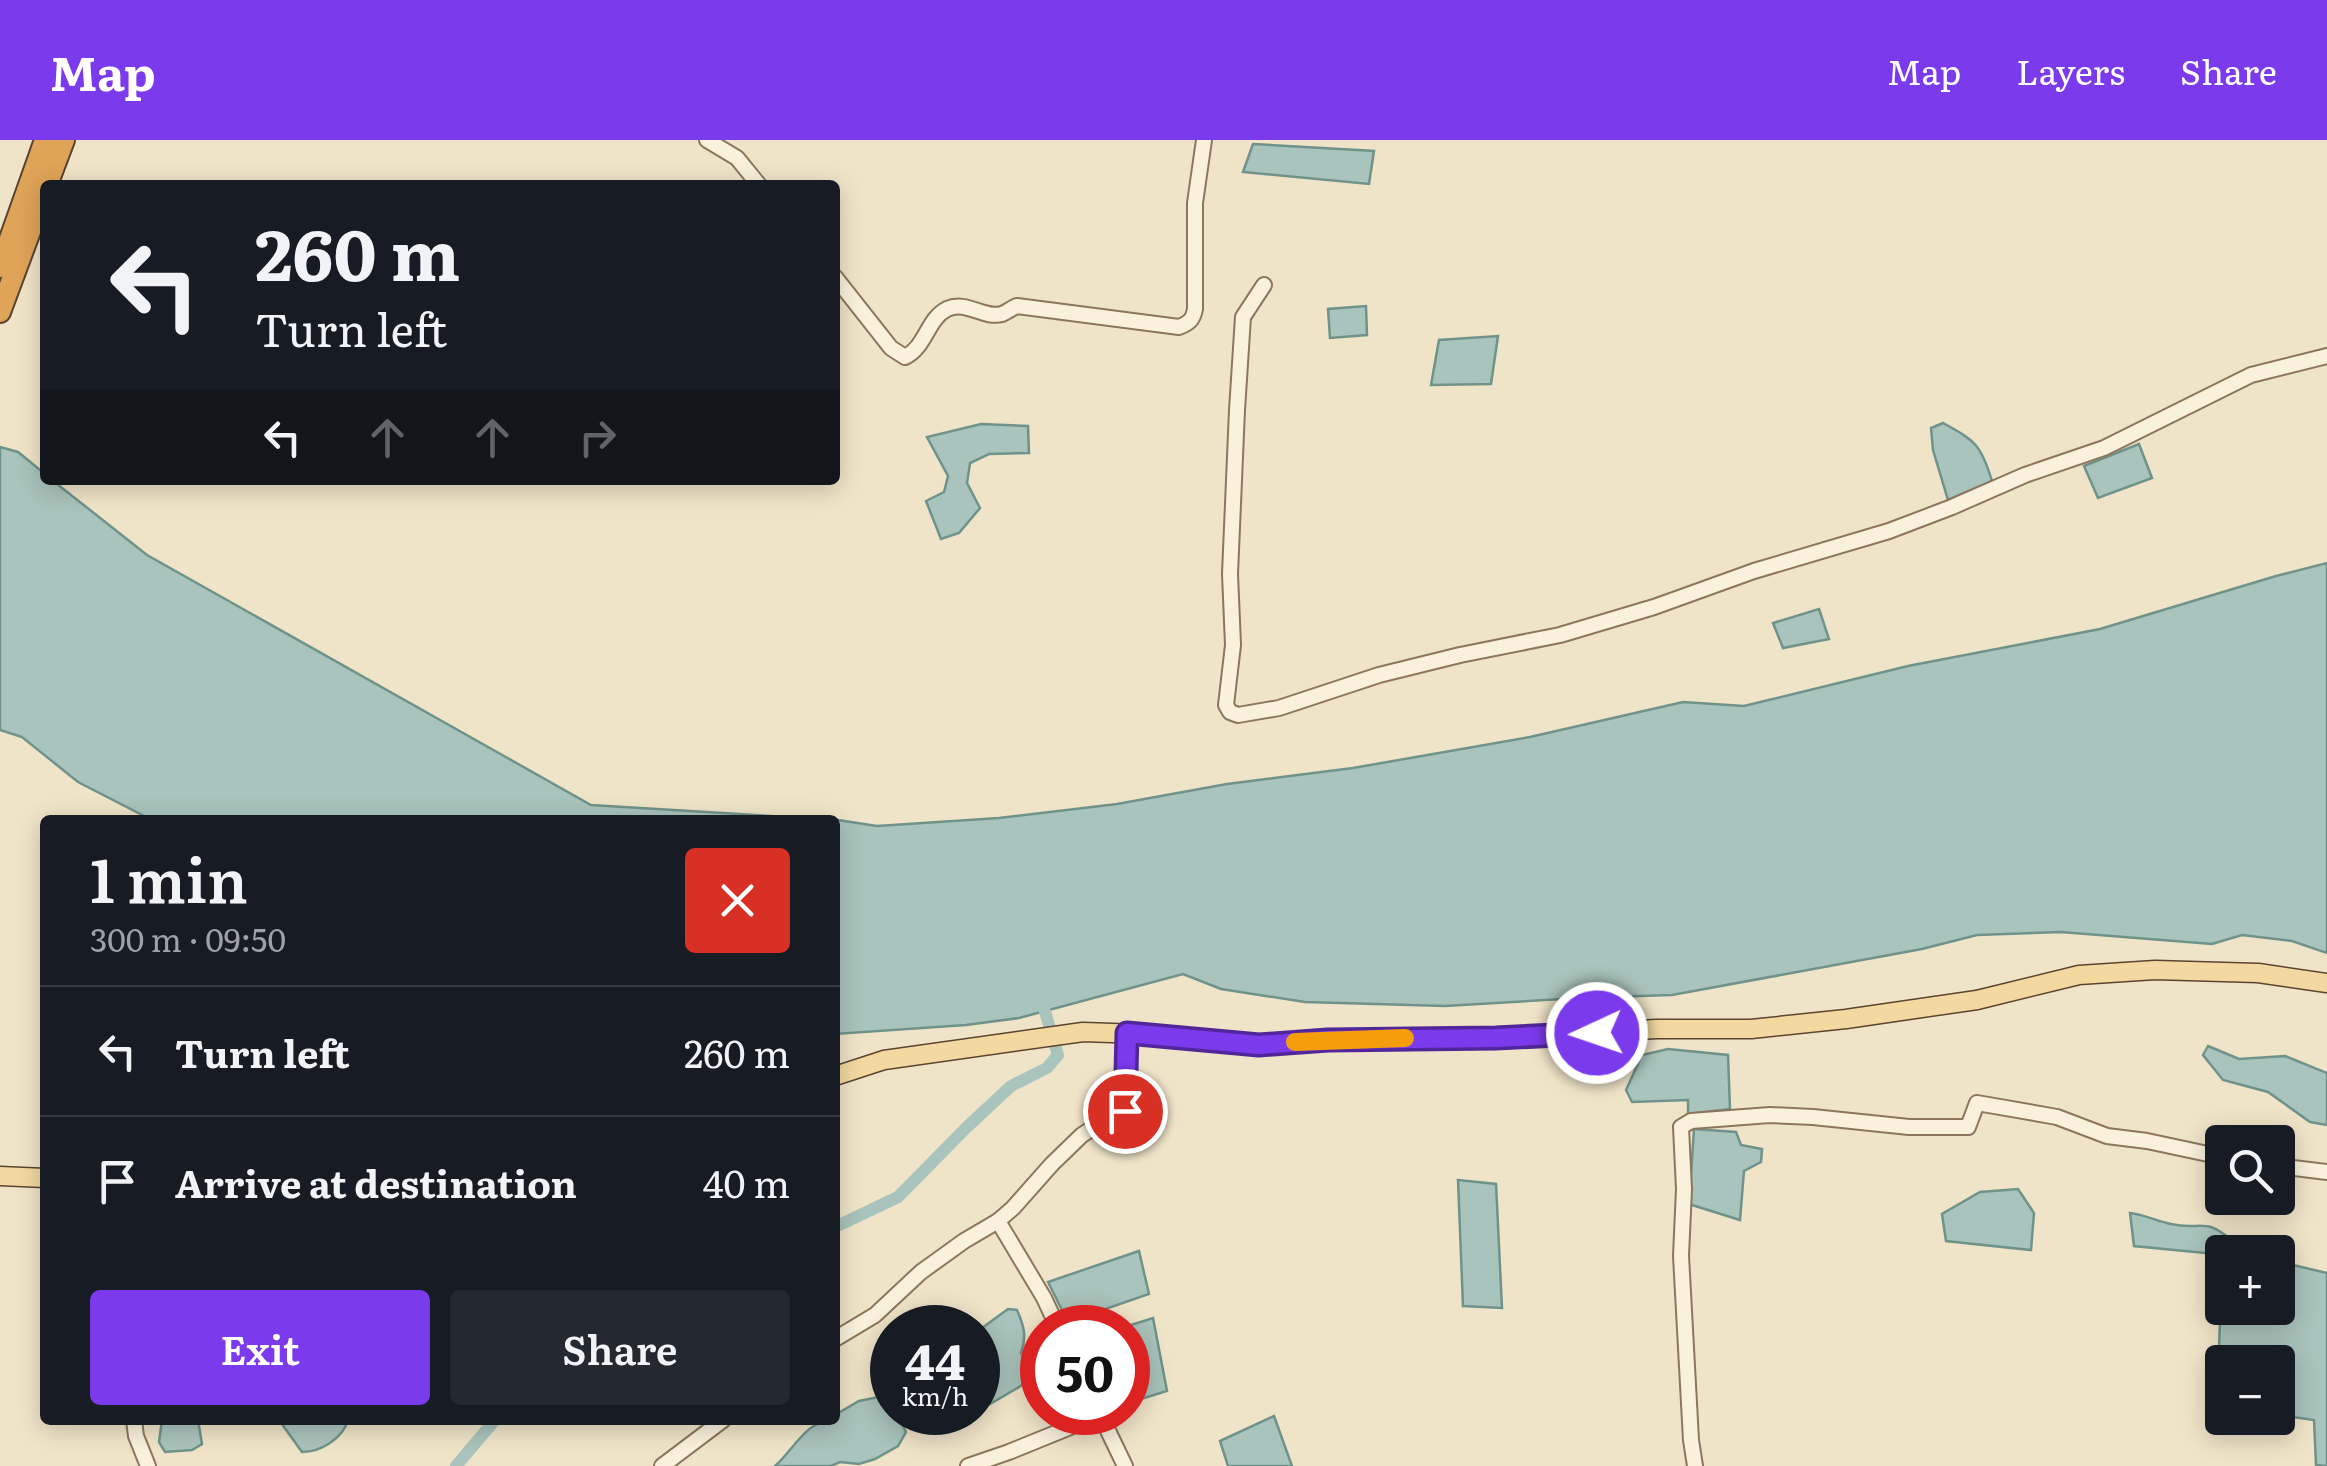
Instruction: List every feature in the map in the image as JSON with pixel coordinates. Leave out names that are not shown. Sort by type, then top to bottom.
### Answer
[{"type":"highway","points":[[0,267],[45,140]]},
{"type":"highway","points":[[49,180],[64,140]]},
{"type":"highway","points":[[0,312],[40,204]]},
{"type":"main road","points":[[840,1074],[884,1060],[1083,1032],[1259,1045],[1376,1038],[1751,1029],[1977,1000],[2078,974],[2154,970],[2258,973],[2327,983]]},
{"type":"main road","points":[[0,1176],[40,1178]]},
{"type":"street","points":[[707,140],[736,158],[755,180]]},
{"type":"street","points":[[840,283],[891,348],[905,357],[916,352],[941,312],[961,306],[995,315],[1017,306],[1179,327],[1193,318],[1195,309],[1195,204],[1204,140]]},
{"type":"street","points":[[1264,285],[1243,317],[1237,410],[1230,574],[1233,645],[1226,705],[1230,712],[1238,714],[1279,708],[1444,659],[1560,636],[1889,531],[2025,475],[2104,448],[2251,375],[2327,356]]},
{"type":"street","points":[[840,1336],[876,1315],[921,1272],[1014,1208],[1082,1135],[1125,1111],[1127,1033]]},
{"type":"street","points":[[1695,1466],[1681,1256],[1681,1127],[1691,1121],[1770,1115],[1909,1127],[1968,1127],[1977,1103],[2057,1116],[2108,1136],[2205,1153]]},
{"type":"street","points":[[2295,1168],[2327,1172]]},
{"type":"street","points":[[998,1221],[1047,1305]]},
{"type":"street","points":[[135,1425],[148,1466]]},
{"type":"street","points":[[662,1466],[716,1425]]},
{"type":"street","points":[[968,1466],[1046,1435]]},
{"type":"street","points":[[1110,1435],[1125,1466]]},
{"type":"water","points":[[1253,144],[1374,151],[1369,184],[1243,172]]},
{"type":"water","points":[[1366,306],[1367,335],[1330,338],[1328,309]]},
{"type":"water","points":[[1498,336],[1491,384],[1431,385],[1439,340]]},
{"type":"water","points":[[1943,423],[1976,445],[1992,481],[1948,500],[1933,450],[1931,428]]},
{"type":"water","points":[[981,424],[1028,426],[1029,453],[989,454],[970,463],[967,483],[980,508],[959,533],[941,539],[926,501],[944,492],[948,476],[927,437]]},
{"type":"water","points":[[2139,444],[2152,478],[2098,498],[2084,466]]},
{"type":"water","points":[[0,447],[18,452],[40,470],[40,485],[58,485],[147,555],[591,805],[756,815],[142,815],[78,782],[22,737],[0,730]]},
{"type":"water","points":[[2327,563],[2327,953],[2292,941],[2242,935],[2212,944],[2061,932],[1977,935],[1922,949],[1672,995],[1445,1006],[1305,1002],[1221,989],[1183,974],[1019,1018],[840,1034],[840,820],[877,826],[999,818],[1117,804],[1530,737],[1683,702],[1744,706],[1908,666],[2100,629]]},
{"type":"water","points":[[1819,609],[1829,639],[1783,648],[1773,623]]},
{"type":"water","points":[[2208,1046],[2239,1059],[2285,1056],[2327,1073],[2327,1125],[2310,1122],[2268,1092],[2223,1080],[2203,1055]]},
{"type":"water","points":[[1668,1049],[1728,1055],[1730,1109],[1688,1114],[1688,1100],[1632,1102],[1626,1090],[1642,1055]]},
{"type":"water","points":[[1694,1129],[1736,1132],[1741,1145],[1762,1149],[1761,1162],[1744,1171],[1740,1220],[1689,1204]]},
{"type":"water","points":[[1458,1180],[1496,1184],[1502,1308],[1463,1306]]},
{"type":"water","points":[[2018,1189],[2034,1213],[2031,1250],[1946,1241],[1942,1214],[1980,1192]]},
{"type":"water","points":[[2130,1213],[2181,1226],[2209,1226],[2225,1235],[2205,1235],[2205,1253],[2134,1246]]},
{"type":"water","points":[[1139,1251],[1149,1294],[1117,1305],[1060,1305],[1048,1282]]},
{"type":"water","points":[[2295,1265],[2327,1273],[2327,1466],[2316,1465],[2314,1420],[2295,1417],[2295,1345],[2219,1345],[2220,1325],[2295,1325]]},
{"type":"water","points":[[1008,1309],[1017,1310],[1020,1318],[1020,1386],[1000,1398],[1000,1315]]},
{"type":"water","points":[[1153,1318],[1167,1391],[1150,1396]]},
{"type":"water","points":[[870,1399],[870,1435],[904,1435],[898,1446],[859,1464],[775,1466],[808,1430],[816,1425],[840,1425],[840,1412]]},
{"type":"water","points":[[1274,1416],[1292,1466],[1228,1466],[1220,1441]]},
{"type":"water","points":[[161,1425],[199,1425],[202,1444],[192,1450],[165,1452],[159,1442]]},
{"type":"water","points":[[283,1425],[345,1425],[330,1443],[302,1452]]},
{"type":"waterway","points":[[840,1225],[898,1197],[1011,1086],[1047,1068],[1058,1055],[1040,995]]},
{"type":"waterway","points":[[456,1466],[491,1425]]},
{"type":"slow traffic","points":[[1295,1042],[1405,1038]]},
{"type":"route","points":[[1125,1111],[1127,1033],[1259,1045],[1597,1033]]}]
